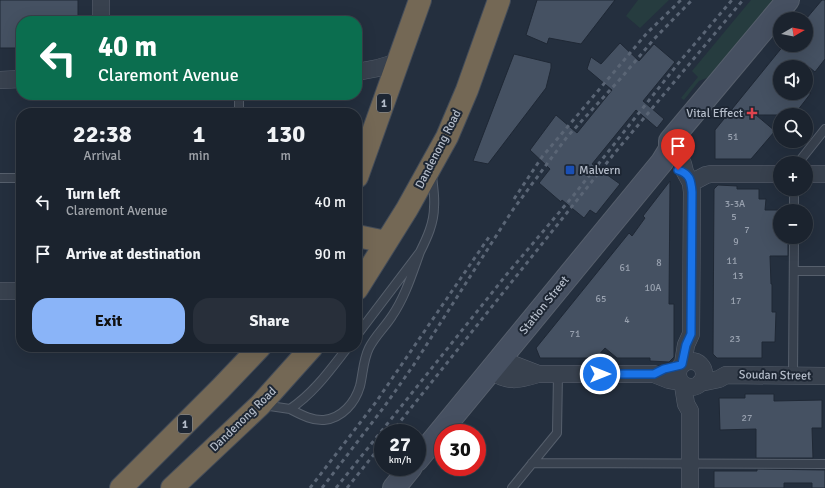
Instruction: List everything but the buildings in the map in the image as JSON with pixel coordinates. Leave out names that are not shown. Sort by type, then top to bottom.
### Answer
[{"type":"highway","name":"1","points":[[362,164],[420,0]]},
{"type":"highway","name":"Dandenong Road","points":[[362,281],[407,209],[458,114],[499,0]]},
{"type":"highway","points":[[362,237],[386,242]]},
{"type":"highway","name":"1","points":[[121,488],[255,352]]},
{"type":"highway","name":"Dandenong Road","points":[[172,488],[260,405],[308,352]]},
{"type":"street","points":[[101,0],[101,16]]},
{"type":"street","name":"Station Street","points":[[666,155],[670,141],[788,0]]},
{"type":"street","points":[[794,12],[804,0]]},
{"type":"street","name":"Station Street","points":[[426,449],[666,155],[678,146],[736,82],[773,37]]},
{"type":"street","points":[[362,71],[398,62]]},
{"type":"street","points":[[0,80],[16,79]]},
{"type":"street","points":[[666,155],[679,156],[692,192],[691,334],[686,345],[691,364],[704,374],[703,379],[690,384]]},
{"type":"street","points":[[688,178],[711,174],[773,174]]},
{"type":"street","points":[[813,174],[825,174]]},
{"type":"street","points":[[0,291],[16,291]]},
{"type":"street","name":"Soudan Street","points":[[496,363],[512,364],[538,374],[654,374],[669,380],[690,384],[719,379],[726,375],[825,376]]},
{"type":"street","points":[[690,488],[690,411],[694,405],[690,384],[678,374],[691,364]]},
{"type":"street","name":"Soudan Street","points":[[654,374],[664,369],[691,364],[720,370],[726,375]]},
{"type":"street","points":[[394,488],[404,476]]},
{"type":"lane","points":[[804,156],[825,129]]},
{"type":"lane","points":[[260,405],[290,409],[302,415],[324,420],[341,414],[357,395],[365,358],[369,348],[393,316],[408,285],[428,233],[434,208],[431,165]]},
{"type":"lane","points":[[0,178],[16,178]]},
{"type":"lane","points":[[793,376],[794,244]]},
{"type":"lane","points":[[362,328],[420,252]]},
{"type":"lane","points":[[794,271],[825,271]]},
{"type":"lane","points":[[290,409],[310,394],[344,352]]},
{"type":"lane","points":[[512,488],[557,433],[558,374]]},
{"type":"lane","points":[[532,463],[825,464]]},
{"type":"green space","points":[[638,0],[669,0],[640,28],[626,16]]},
{"type":"green space","points":[[751,0],[773,0],[709,77],[699,81],[684,100],[681,98],[698,77],[692,71]]},
{"type":"railway","points":[[514,199],[542,157],[647,33],[681,0]]},
{"type":"railway","points":[[322,488],[384,407],[413,366],[512,211],[567,137],[622,77],[654,39],[692,0]]},
{"type":"railway","points":[[336,488],[507,274],[573,196],[681,60],[732,0]]},
{"type":"railway","points":[[398,424],[613,155],[743,0]]},
{"type":"railway","points":[[310,488],[376,402],[489,237]]},
{"type":"railway","points":[[347,488],[374,454]]},
{"type":"place","name":"Vital Effect","points":[[752,113]]},
{"type":"place","name":"Malvern","points":[[570,170]]},
{"type":"route","points":[[600,374],[654,374],[664,369],[682,364],[686,345],[691,334],[692,192],[690,179],[685,172],[678,170]]}]
